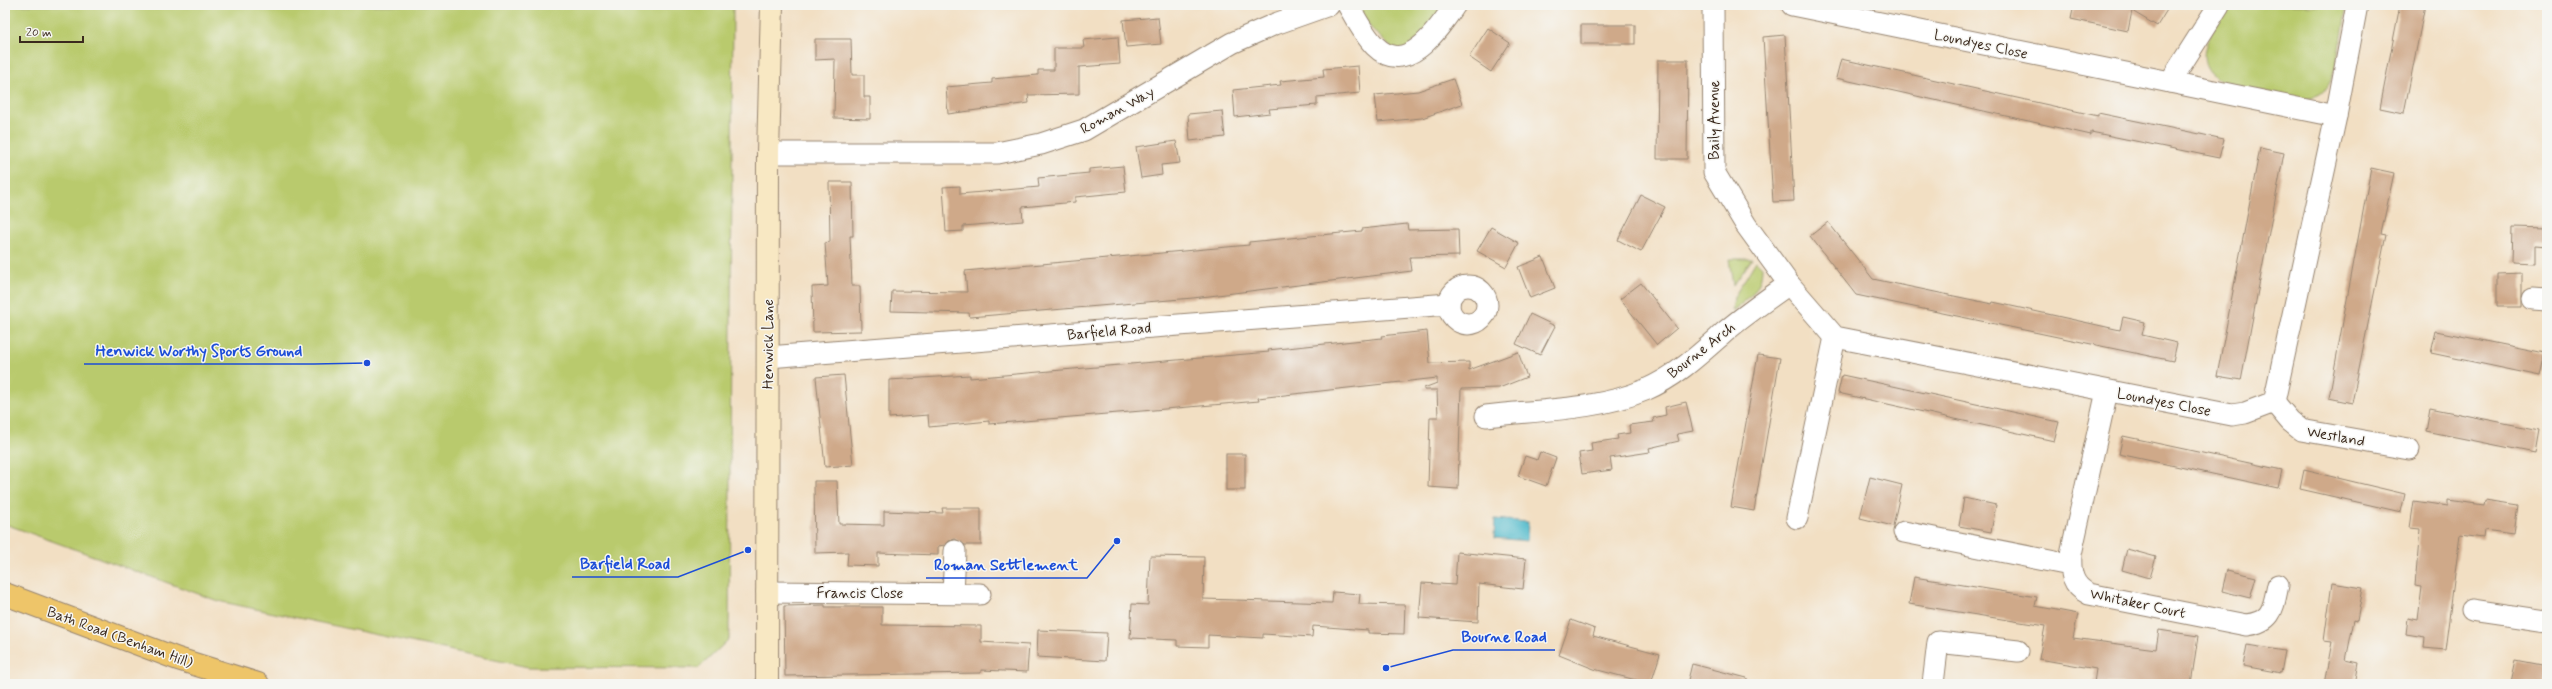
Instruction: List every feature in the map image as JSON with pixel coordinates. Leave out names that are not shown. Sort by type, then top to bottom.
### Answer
[{"type":"main road","name":"Bath Road (Benham Hill)","points":[[5,594],[178,659],[258,684]]},
{"type":"street","name":"Henwick Lane","points":[[767,684],[768,153],[772,5]]},
{"type":"street","name":"Roman Way","points":[[768,153],[997,153],[1041,144],[1084,130],[1232,43],[1275,24],[1329,5]]},
{"type":"street","points":[[1348,5],[1365,34],[1375,46],[1384,53],[1399,56],[1414,53],[1422,46],[1455,5]]},
{"type":"street","name":"Baily Avenue","points":[[1713,5],[1714,172],[1746,225],[1789,284]]},
{"type":"street","name":"Loundyes Close","points":[[1792,5],[2336,116]]},
{"type":"street","points":[[2170,82],[2219,5]]},
{"type":"street","points":[[2274,402],[2336,116],[2357,5]]},
{"type":"street","points":[[1789,284],[1835,337],[1797,518]]},
{"type":"street","name":"Bourne Arch","points":[[1486,416],[1601,403],[1646,390],[1690,362],[1751,310],[1789,284]]},
{"type":"street","name":"Barfield Road","points":[[768,358],[1449,304]]},
{"type":"street","name":"Loundyes Close","points":[[1835,337],[2232,415],[2245,413],[2274,402]]},
{"type":"street","name":"Whitaker Court","points":[[2107,391],[2070,566],[2078,589],[2089,594],[2246,625],[2262,622],[2267,618],[2273,609],[2278,585]]},
{"type":"street","name":"Westland","points":[[2274,402],[2290,421],[2301,430],[2409,449]]},
{"type":"street","points":[[1904,532],[2070,566]]},
{"type":"street","points":[[953,593],[954,551]]},
{"type":"street","name":"Francis Close","points":[[767,592],[980,594]]},
{"type":"street","points":[[2472,610],[2547,621]]},
{"type":"street","points":[[1933,684],[1938,642],[2018,651]]},
{"type":"green space","points":[[5,5],[733,5],[729,639],[699,668],[528,667],[218,601],[5,524]]},
{"type":"green space","points":[[1348,5],[1455,5],[1399,56]]},
{"type":"green space","points":[[2228,5],[2347,5],[2339,54],[2331,79],[2326,89],[2318,96],[2302,99],[2225,84],[2213,76],[2206,67],[2204,57],[2206,47],[2209,37]]},
{"type":"green space","points":[[1729,259],[1752,259],[1733,286]]},
{"type":"green space","points":[[1756,261],[1762,267],[1760,281],[1749,298],[1732,311],[1734,297]]},
{"type":"water","points":[[1495,519],[1528,522],[1527,541],[1494,538]]},
{"type":"building","points":[[2074,5],[2115,5],[2128,8],[2123,5],[2170,5],[2157,26],[2132,11],[2128,31],[2071,19]]},
{"type":"building","points":[[2400,5],[2425,5],[2404,113],[2380,108]]},
{"type":"building","points":[[1158,17],[1161,44],[1126,47],[1123,20]]},
{"type":"building","points":[[1581,25],[1635,25],[1635,44],[1581,44]]},
{"type":"building","points":[[1488,28],[1510,43],[1491,72],[1469,57]]},
{"type":"building","points":[[1785,35],[1794,201],[1773,202],[1763,37]]},
{"type":"building","points":[[1118,37],[1120,64],[1079,67],[1079,94],[1028,95],[1029,103],[948,114],[946,87],[992,83],[992,79],[1038,75],[1038,70],[1054,70],[1054,48],[1084,48],[1083,40]]},
{"type":"building","points":[[815,39],[851,39],[852,75],[864,75],[864,97],[870,97],[870,119],[834,118],[835,59],[815,60]]},
{"type":"building","points":[[1841,59],[2098,116],[2098,113],[2224,139],[2219,158],[2091,132],[2091,135],[1836,78]]},
{"type":"building","points":[[1658,60],[1688,60],[1687,159],[1657,159]]},
{"type":"building","points":[[1358,66],[1360,93],[1317,97],[1317,105],[1269,109],[1270,113],[1235,117],[1233,90],[1281,85],[1280,81],[1324,77],[1323,69]]},
{"type":"building","points":[[1453,79],[1462,104],[1422,118],[1378,122],[1375,95],[1418,91]]},
{"type":"building","points":[[1222,111],[1225,137],[1190,141],[1188,114]]},
{"type":"building","points":[[1176,141],[1180,163],[1161,165],[1162,175],[1141,178],[1136,147]]},
{"type":"building","points":[[2260,148],[2284,153],[2241,380],[2217,376]]},
{"type":"building","points":[[1123,166],[1126,192],[1075,197],[1075,202],[1022,207],[1023,221],[963,226],[963,231],[946,232],[943,187],[960,186],[960,194],[1039,187],[1038,178],[1089,173],[1089,169]]},
{"type":"building","points":[[2371,168],[2394,173],[2381,234],[2386,235],[2352,403],[2329,398]]},
{"type":"building","points":[[829,182],[852,182],[853,236],[850,236],[852,286],[860,286],[861,331],[813,332],[812,287],[828,286],[825,243],[830,242]]},
{"type":"building","points":[[1641,195],[1665,207],[1641,252],[1618,240]]},
{"type":"building","points":[[1828,222],[1873,279],[1992,304],[1993,302],[2120,330],[2123,317],[2145,322],[2142,335],[2177,343],[2173,361],[1856,295],[1810,236]]},
{"type":"building","points":[[1407,224],[1408,230],[1458,229],[1459,256],[1410,257],[1412,271],[1193,298],[970,317],[969,313],[891,311],[892,291],[967,292],[965,271],[1249,245],[1249,242],[1362,231],[1362,229]]},
{"type":"building","points":[[1491,227],[1519,243],[1506,267],[1477,251]]},
{"type":"building","points":[[2513,227],[2547,228],[2547,246],[2535,245],[2535,263],[2512,262]]},
{"type":"building","points":[[1543,257],[1555,288],[1530,298],[1518,267]]},
{"type":"building","points":[[2522,273],[2522,307],[2497,307],[2497,274]]},
{"type":"building","points":[[1641,283],[1677,328],[1657,345],[1620,299]]},
{"type":"building","points":[[1530,314],[1555,326],[1540,355],[1516,344]]},
{"type":"building","points":[[1427,331],[1430,363],[1469,362],[1469,370],[1518,352],[1527,377],[1499,388],[1461,389],[1458,489],[1428,487],[1430,417],[1438,417],[1437,390],[1424,390],[1424,388],[1437,383],[1437,378],[1258,398],[1259,401],[989,424],[989,421],[929,427],[928,415],[889,418],[889,380],[970,375],[970,378],[1269,352],[1268,350],[1382,338],[1381,336]]},
{"type":"building","points":[[2436,331],[2545,353],[2540,376],[2431,353]]},
{"type":"building","points":[[1758,355],[1780,358],[1754,511],[1731,507]]},
{"type":"building","points":[[844,375],[853,465],[825,467],[816,377]]},
{"type":"building","points":[[1842,375],[2059,422],[2054,441],[1838,393]]},
{"type":"building","points":[[1686,402],[1693,431],[1677,434],[1679,441],[1649,448],[1650,452],[1610,458],[1612,470],[1582,474],[1579,453],[1592,451],[1591,443],[1618,439],[1617,435],[1630,433],[1629,425],[1654,422],[1653,418],[1666,415],[1665,407]]},
{"type":"building","points":[[2430,408],[2539,430],[2535,453],[2426,431]]},
{"type":"building","points":[[2123,436],[2282,470],[2278,488],[2119,454]]},
{"type":"building","points":[[1540,452],[1556,458],[1546,486],[1518,476],[1525,456],[1537,460]]},
{"type":"building","points":[[1226,454],[1245,454],[1245,490],[1226,490]]},
{"type":"building","points":[[2304,470],[2405,494],[2401,512],[2300,489]]},
{"type":"building","points":[[1870,477],[1902,485],[1893,526],[1860,518]]},
{"type":"building","points":[[814,481],[837,481],[839,524],[884,525],[884,511],[943,513],[942,508],[981,508],[981,545],[965,545],[955,539],[949,541],[945,545],[938,546],[938,555],[878,553],[878,566],[847,565],[848,552],[815,553]]},
{"type":"building","points":[[1964,498],[1996,505],[1991,532],[1959,526]]},
{"type":"building","points":[[2448,500],[2484,505],[2485,500],[2518,505],[2514,534],[2484,530],[2483,538],[2460,535],[2445,650],[2424,648],[2425,637],[2406,634],[2408,618],[2418,620],[2422,587],[2415,586],[2420,529],[2410,528],[2414,501],[2448,506]]},
{"type":"building","points":[[2127,549],[2156,557],[2150,578],[2122,570]]},
{"type":"building","points":[[1457,552],[1526,559],[1523,589],[1479,584],[1478,622],[1419,618],[1422,583],[1455,585]]},
{"type":"building","points":[[1150,556],[1204,557],[1203,599],[1332,603],[1333,592],[1360,594],[1359,604],[1405,605],[1404,634],[1368,633],[1368,630],[1313,626],[1312,637],[1263,634],[1263,638],[1208,635],[1208,647],[1177,646],[1177,640],[1130,638],[1132,604],[1148,605]]},
{"type":"building","points":[[2227,570],[2256,577],[2250,598],[2222,591]]},
{"type":"building","points":[[1914,577],[2037,597],[2035,606],[2078,614],[2073,638],[2156,649],[2159,630],[2198,636],[2191,684],[2094,683],[2096,669],[2039,659],[2045,626],[1909,604]]},
{"type":"building","points":[[2332,583],[2363,588],[2357,621],[2354,620],[2346,660],[2359,663],[2355,684],[2324,684],[2332,642],[2324,641]]},
{"type":"building","points":[[825,605],[825,607],[882,607],[882,625],[981,626],[981,642],[1029,645],[1027,672],[981,670],[981,673],[785,676],[784,606]]},
{"type":"building","points":[[1571,620],[1595,629],[1593,636],[1660,654],[1651,684],[1594,669],[1559,655]]},
{"type":"building","points":[[1038,630],[1107,633],[1105,661],[1037,657]]},
{"type":"building","points":[[2247,645],[2285,651],[2281,673],[2243,666]]},
{"type":"building","points":[[2516,660],[2547,666],[2543,684],[2511,682]]},
{"type":"building","points":[[1692,664],[1747,678],[1747,684],[1687,684]]},
{"type":"place","name":"Henwick Worthy Sports Ground","points":[[367,363]]},
{"type":"place","name":"Roman Settlement","points":[[1117,541]]},
{"type":"place","name":"Barfield Road","points":[[748,550]]},
{"type":"place","name":"Bourne Road","points":[[1386,668]]}]
